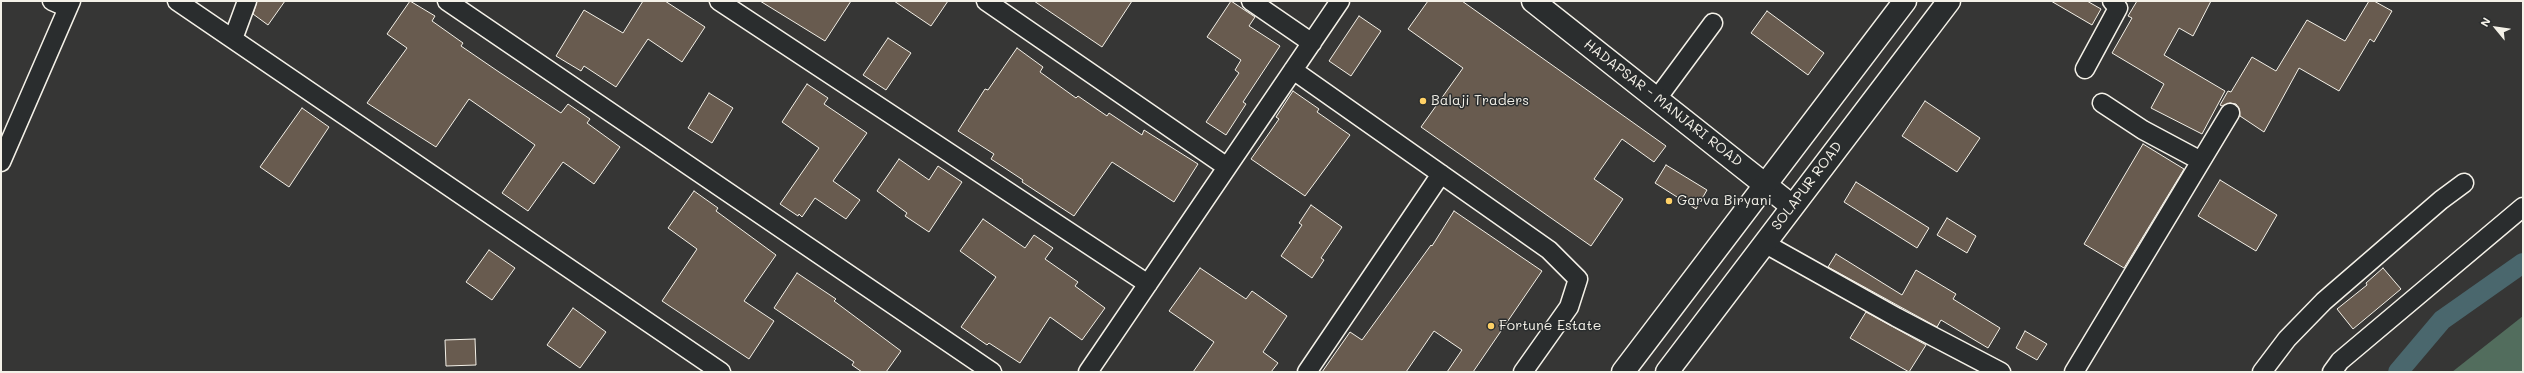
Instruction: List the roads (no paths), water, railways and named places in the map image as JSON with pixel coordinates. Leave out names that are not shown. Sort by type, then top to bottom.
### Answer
[{"type":"main road","name":"HADAPSAR - MANJARI ROAD","points":[[1533,1],[1656,100],[1792,206]]},
{"type":"main road","points":[[1624,372],[1905,1]]},
{"type":"main road","name":"SOLAPUR ROAD","points":[[1667,372],[1949,1]]},
{"type":"street","points":[[177,1],[715,370]]},
{"type":"street","points":[[233,39],[247,1]]},
{"type":"street","points":[[447,1],[992,372]]},
{"type":"street","points":[[719,1],[1148,284]]},
{"type":"street","points":[[986,1],[1227,168]]},
{"type":"street","points":[[1251,1],[1312,43]]},
{"type":"street","points":[[1088,372],[1340,1]]},
{"type":"street","points":[[2085,69],[2118,8],[2112,1]]},
{"type":"street","points":[[1,162],[64,3]]},
{"type":"street","points":[[1656,100],[1713,23]]},
{"type":"street","points":[[1293,70],[1549,250],[1578,279],[1569,307],[1523,372]]},
{"type":"street","points":[[2102,103],[2143,130],[2201,161]]},
{"type":"street","points":[[2074,372],[2230,113]]},
{"type":"street","points":[[1307,372],[1441,174]]},
{"type":"street","points":[[2262,372],[2287,339],[2324,301],[2441,200],[2464,183]]},
{"type":"street","points":[[2332,372],[2340,361],[2523,207]]},
{"type":"street","points":[[1764,243],[1896,318],[1993,370]]},
{"type":"waterway","points":[[2398,372],[2442,320],[2523,263]]},
{"type":"place","name":"Balaji Traders","points":[[1423,101]]},
{"type":"place","name":"Garva Biryani","points":[[1669,201]]},
{"type":"place","name":"Fortune Estate","points":[[1491,326]]}]
